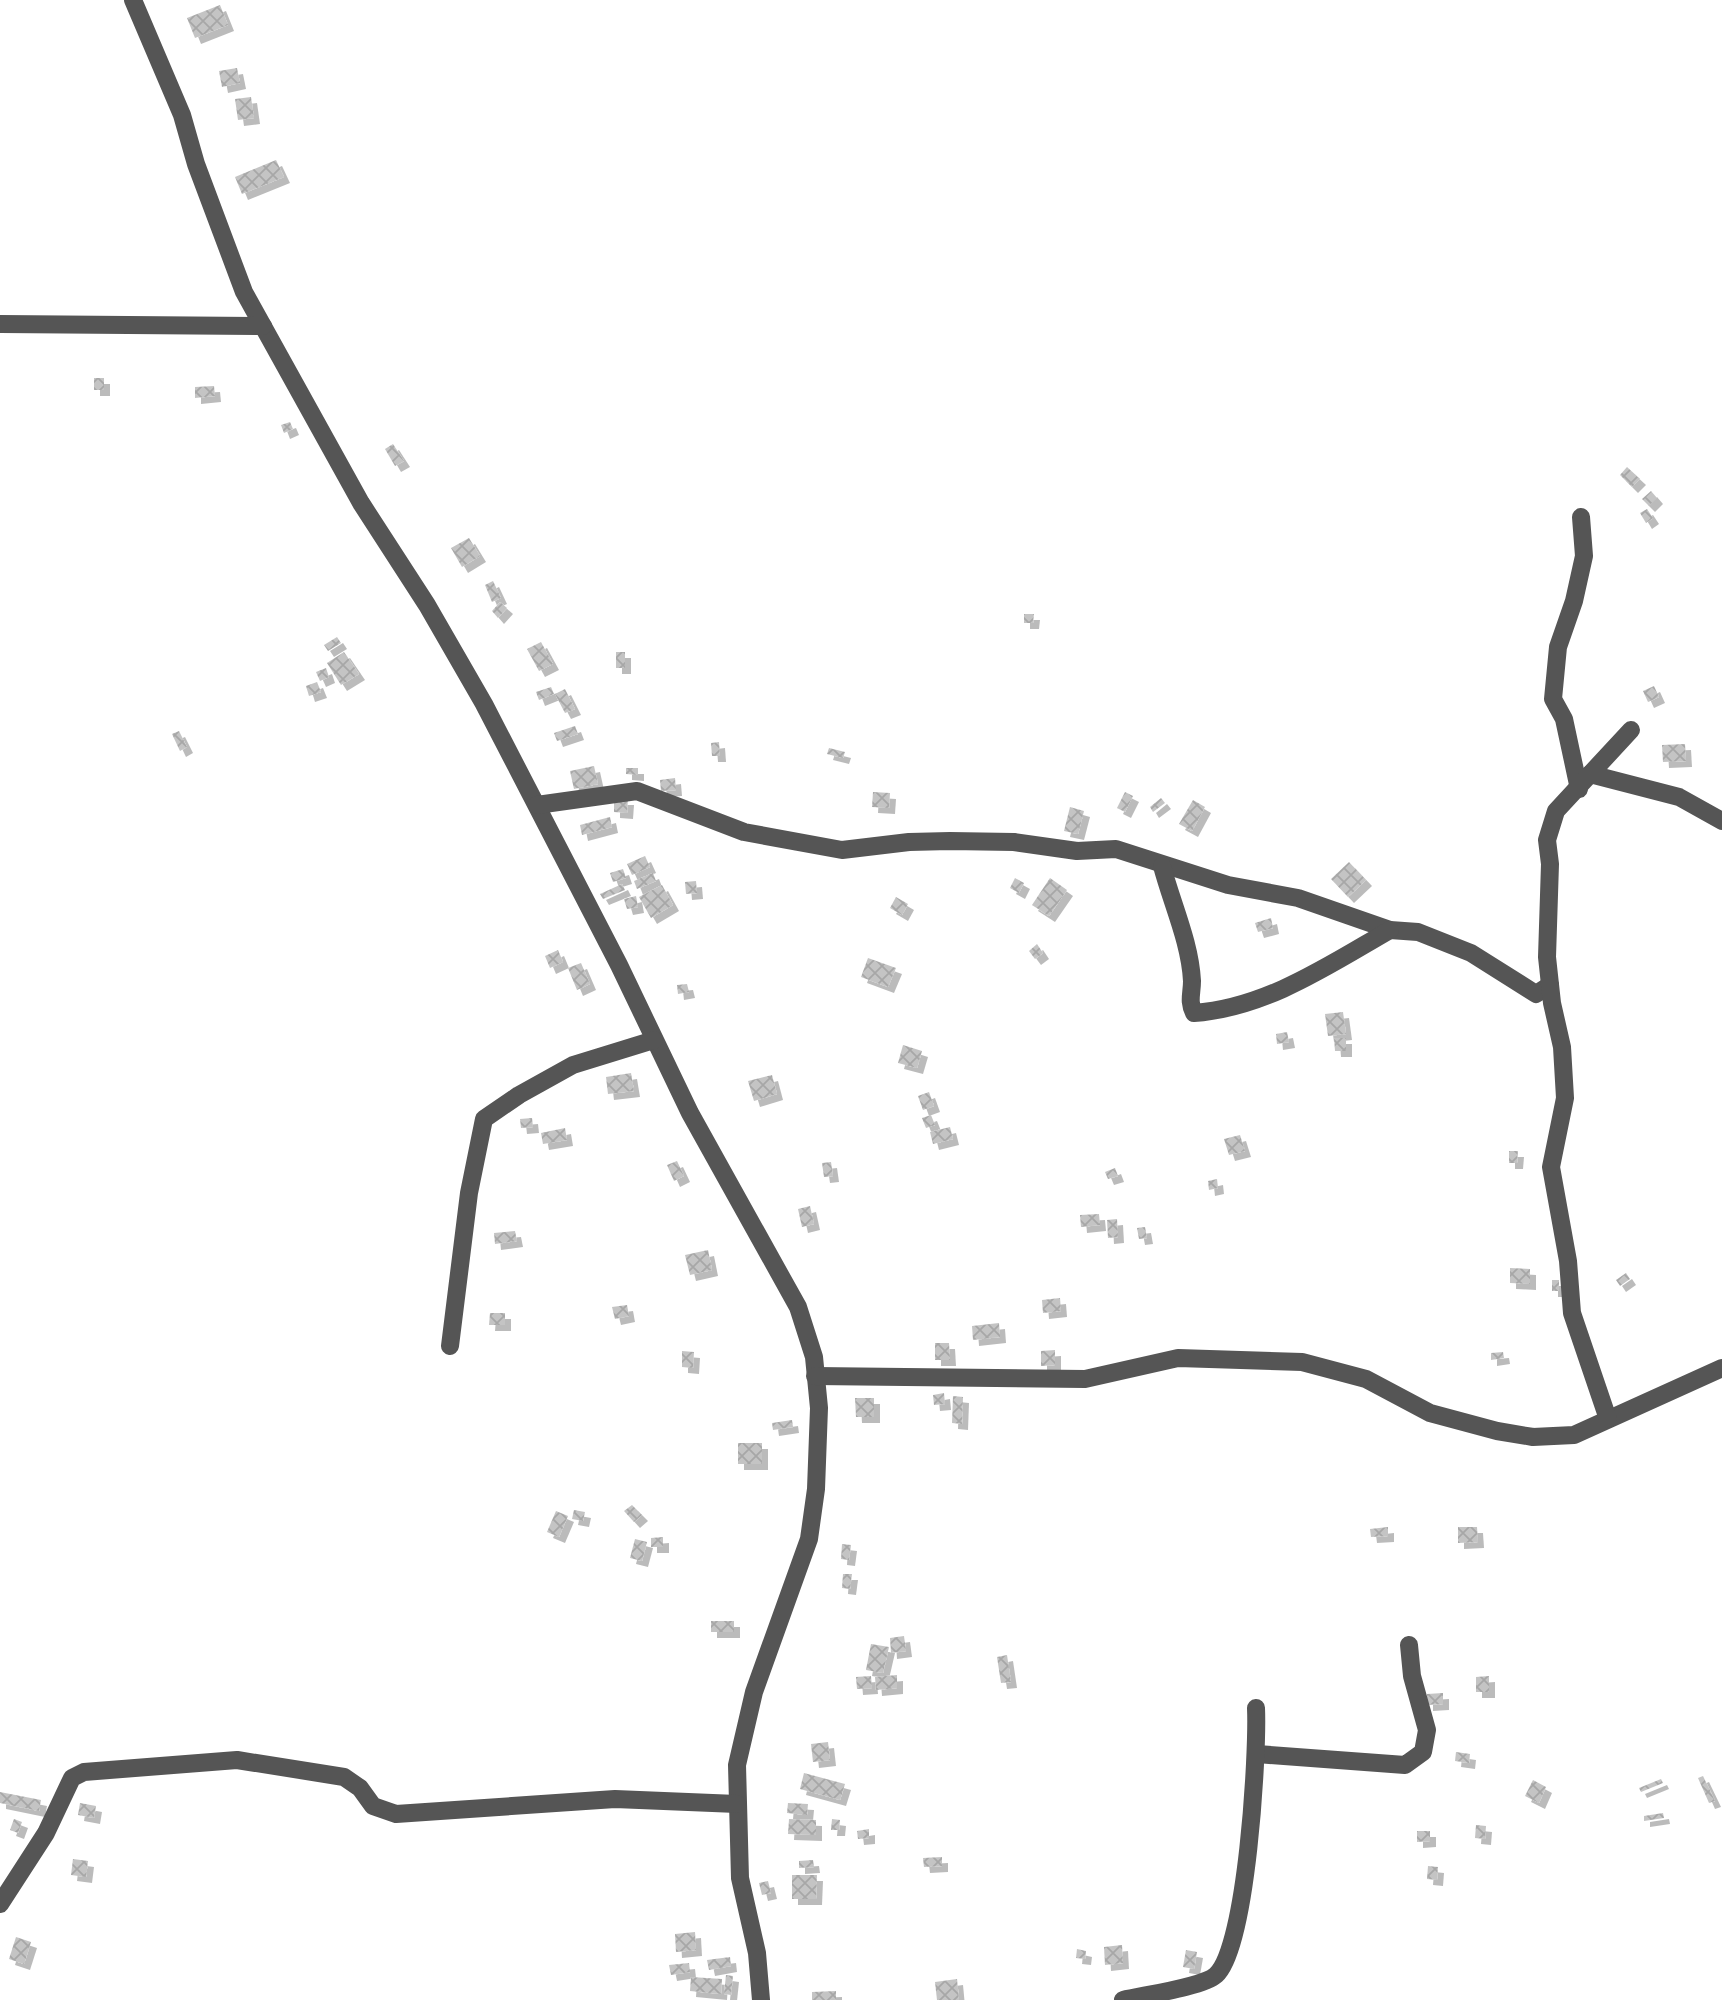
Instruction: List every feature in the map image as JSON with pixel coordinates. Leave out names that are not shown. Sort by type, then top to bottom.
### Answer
[{"type":"street","points":[[133,0],[181,114],[196,164],[244,292],[361,503],[427,604],[484,704],[690,1113],[793,1295],[814,1357],[819,1408],[816,1489],[808,1539],[743,1729],[737,1765],[740,1878],[757,1953],[761,2000]]},
{"type":"street","points":[[0,324],[263,326]]},
{"type":"street","points":[[1579,789],[1564,719],[1552,699],[1558,647],[1574,601],[1584,556],[1581,517]]},
{"type":"street","points":[[1608,1419],[1572,1313],[1568,1261],[1551,1167],[1565,1098],[1562,1047],[1547,957],[1550,864],[1547,840],[1556,811],[1631,730]]},
{"type":"street","points":[[1590,774],[1679,797],[1722,821]]},
{"type":"street","points":[[537,805],[637,791],[744,832],[842,850],[909,842],[1014,842],[1077,851],[1115,849],[1228,885],[1298,898],[1390,930],[1418,932],[1471,953],[1536,994],[1550,985]]},
{"type":"street","points":[[1162,866],[1183,933],[1192,982],[1189,1004],[1194,1013],[1218,1011],[1306,979],[1390,930]]},
{"type":"street","points":[[450,1346],[469,1193],[484,1119],[519,1094],[573,1065],[654,1040]]},
{"type":"street","points":[[815,1376],[1085,1378],[1178,1358],[1302,1362],[1366,1379],[1430,1413],[1497,1431],[1533,1437],[1574,1435],[1722,1368]]},
{"type":"street","points":[[1257,1754],[1405,1765],[1423,1752],[1427,1730],[1412,1676],[1409,1645]]},
{"type":"street","points":[[1124,2000],[1200,1984],[1217,1975],[1231,1948],[1244,1873],[1257,1754],[1256,1708]]},
{"type":"street","points":[[0,1904],[46,1833],[72,1778],[84,1772],[237,1760],[344,1777],[360,1788],[373,1806],[396,1814],[615,1799],[737,1804]]},
{"type":"building","points":[[220,5],[228,25],[195,38],[187,18]]},
{"type":"building","points":[[237,68],[240,83],[222,87],[219,71]]},
{"type":"building","points":[[251,97],[254,118],[238,120],[235,99]]},
{"type":"building","points":[[276,160],[284,177],[242,194],[235,177]]},
{"type":"building","points":[[94,378],[104,378],[104,390],[94,390]]},
{"type":"building","points":[[214,386],[215,396],[195,398],[195,387]]},
{"type":"building","points":[[290,422],[293,429],[284,433],[281,425]]},
{"type":"building","points":[[393,444],[404,461],[395,466],[385,449]]},
{"type":"building","points":[[1627,467],[1640,479],[1632,487],[1620,475]]},
{"type":"building","points":[[1651,491],[1657,498],[1649,506],[1642,499]]},
{"type":"building","points":[[1647,509],[1653,518],[1646,523],[1640,513]]},
{"type":"building","points":[[469,538],[480,556],[462,567],[451,548]]},
{"type":"building","points":[[493,581],[501,598],[492,602],[485,585]]},
{"type":"building","points":[[500,602],[507,608],[498,618],[492,611]]},
{"type":"building","points":[[1024,614],[1034,614],[1033,623],[1024,623]]},
{"type":"building","points":[[337,637],[341,643],[328,651],[324,645]]},
{"type":"building","points":[[541,642],[553,664],[539,671],[527,649]]},
{"type":"building","points":[[344,652],[359,674],[341,685],[327,663]]},
{"type":"building","points":[[616,652],[625,652],[625,668],[616,668]]},
{"type":"building","points":[[326,668],[329,677],[320,681],[316,672]]},
{"type":"building","points":[[317,682],[321,692],[309,696],[306,686]]},
{"type":"building","points":[[1654,686],[1659,697],[1648,702],[1643,691]]},
{"type":"building","points":[[551,687],[554,694],[539,700],[536,692]]},
{"type":"building","points":[[565,689],[575,709],[565,713],[555,694]]},
{"type":"building","points":[[575,726],[578,734],[557,741],[554,733]]},
{"type":"building","points":[[179,731],[187,747],[180,751],[172,734]]},
{"type":"building","points":[[719,742],[720,756],[712,756],[711,743]]},
{"type":"building","points":[[1685,744],[1686,761],[1663,762],[1662,745]]},
{"type":"building","points":[[829,748],[845,752],[843,758],[827,754]]},
{"type":"building","points":[[594,766],[598,784],[574,789],[570,771]]},
{"type":"building","points":[[626,768],[638,768],[638,775],[626,774]]},
{"type":"building","points":[[675,778],[676,790],[661,791],[660,780]]},
{"type":"building","points":[[873,792],[890,793],[889,808],[872,807]]},
{"type":"building","points":[[1125,792],[1133,796],[1125,812],[1117,808]]},
{"type":"building","points":[[1161,798],[1165,803],[1153,812],[1150,807]]},
{"type":"building","points":[[614,799],[628,799],[627,813],[614,812]]},
{"type":"building","points":[[1193,800],[1205,807],[1192,831],[1179,824]]},
{"type":"building","points":[[1070,807],[1084,811],[1078,834],[1064,831]]},
{"type":"building","points":[[610,817],[612,827],[582,835],[580,825]]},
{"type":"building","points":[[645,856],[650,867],[632,875],[627,864]]},
{"type":"building","points":[[1349,862],[1366,880],[1348,897],[1331,879]]},
{"type":"building","points":[[623,869],[626,878],[613,882],[610,873]]},
{"type":"building","points":[[653,873],[656,881],[637,889],[634,881]]},
{"type":"building","points":[[1015,878],[1024,883],[1019,893],[1010,888]]},
{"type":"building","points":[[1050,878],[1067,890],[1049,916],[1032,905]]},
{"type":"building","points":[[696,881],[697,893],[686,894],[685,882]]},
{"type":"building","points":[[622,884],[625,890],[603,899],[600,894]]},
{"type":"building","points":[[662,885],[673,905],[651,918],[639,897]]},
{"type":"building","points":[[636,896],[638,907],[627,909],[624,899]]},
{"type":"building","points":[[896,897],[908,904],[902,915],[890,908]]},
{"type":"building","points":[[1271,918],[1273,928],[1258,932],[1255,923]]},
{"type":"building","points":[[1037,944],[1043,953],[1035,959],[1029,951]]},
{"type":"building","points":[[558,950],[563,962],[550,968],[545,956]]},
{"type":"building","points":[[868,958],[896,968],[888,987],[861,977]]},
{"type":"building","points":[[581,963],[590,984],[577,990],[568,968]]},
{"type":"building","points":[[687,984],[689,992],[678,994],[677,985]]},
{"type":"building","points":[[1343,1012],[1346,1034],[1328,1036],[1325,1014]]},
{"type":"building","points":[[1287,1032],[1289,1042],[1277,1044],[1276,1034]]},
{"type":"building","points":[[1334,1038],[1346,1038],[1346,1051],[1335,1051]]},
{"type":"building","points":[[903,1045],[922,1051],[917,1068],[898,1063]]},
{"type":"building","points":[[631,1073],[634,1091],[608,1094],[606,1077]]},
{"type":"building","points":[[772,1075],[777,1094],[754,1101],[748,1081]]},
{"type":"building","points":[[929,1092],[934,1106],[923,1110],[918,1096]]},
{"type":"building","points":[[931,1115],[935,1125],[926,1128],[922,1118]]},
{"type":"building","points":[[532,1118],[533,1127],[521,1128],[520,1119]]},
{"type":"building","points":[[950,1127],[953,1139],[933,1144],[930,1132]]},
{"type":"building","points":[[565,1128],[567,1140],[543,1144],[541,1133]]},
{"type":"building","points":[[1240,1135],[1245,1151],[1229,1155],[1224,1139]]},
{"type":"building","points":[[1509,1151],[1518,1151],[1517,1163],[1509,1163]]},
{"type":"building","points":[[677,1161],[684,1176],[674,1181],[667,1165]]},
{"type":"building","points":[[831,1162],[833,1176],[824,1177],[822,1163]]},
{"type":"building","points":[[1115,1168],[1118,1176],[1108,1179],[1105,1172]]},
{"type":"building","points":[[1217,1179],[1218,1188],[1209,1190],[1208,1181]]},
{"type":"building","points":[[810,1206],[814,1224],[802,1227],[798,1209]]},
{"type":"building","points":[[1099,1214],[1100,1225],[1081,1227],[1080,1215]]},
{"type":"building","points":[[1117,1219],[1118,1237],[1108,1238],[1107,1220]]},
{"type":"building","points":[[1145,1227],[1147,1238],[1139,1239],[1137,1228]]},
{"type":"building","points":[[515,1231],[517,1241],[495,1244],[494,1233]]},
{"type":"building","points":[[708,1250],[712,1270],[690,1275],[685,1255]]},
{"type":"building","points":[[1510,1268],[1530,1269],[1530,1284],[1510,1283]]},
{"type":"building","points":[[1626,1273],[1630,1279],[1620,1286],[1616,1280]]},
{"type":"building","points":[[1552,1280],[1559,1280],[1559,1291],[1552,1291]]},
{"type":"building","points":[[1060,1298],[1061,1311],[1043,1313],[1042,1300]]},
{"type":"building","points":[[627,1305],[629,1316],[615,1319],[612,1307]]},
{"type":"building","points":[[490,1313],[505,1313],[505,1325],[489,1325]]},
{"type":"building","points":[[999,1323],[1000,1337],[973,1340],[972,1326]]},
{"type":"building","points":[[935,1343],[949,1343],[950,1360],[935,1360]]},
{"type":"building","points":[[1055,1350],[1055,1365],[1041,1366],[1041,1351]]},
{"type":"building","points":[[682,1351],[694,1352],[693,1368],[682,1367]]},
{"type":"building","points":[[1503,1352],[1504,1358],[1491,1360],[1491,1353]]},
{"type":"building","points":[[944,1393],[945,1404],[934,1405],[933,1395]]},
{"type":"building","points":[[953,1396],[963,1397],[962,1424],[952,1423]]},
{"type":"building","points":[[855,1398],[874,1398],[874,1417],[856,1417]]},
{"type":"building","points":[[792,1420],[793,1427],[773,1430],[772,1423]]},
{"type":"building","points":[[738,1443],[762,1443],[762,1464],[738,1464]]},
{"type":"building","points":[[632,1505],[642,1515],[634,1522],[624,1511]]},
{"type":"building","points":[[574,1510],[585,1512],[583,1521],[572,1519]]},
{"type":"building","points":[[556,1511],[568,1516],[559,1537],[547,1532]]},
{"type":"building","points":[[1388,1527],[1388,1536],[1371,1537],[1370,1529]]},
{"type":"building","points":[[1458,1527],[1477,1527],[1478,1542],[1458,1543]]},
{"type":"building","points":[[663,1537],[663,1547],[651,1547],[651,1538]]},
{"type":"building","points":[[635,1539],[647,1542],[642,1561],[630,1558]]},
{"type":"building","points":[[842,1544],[851,1545],[849,1560],[841,1559]]},
{"type":"building","points":[[843,1574],[852,1574],[850,1589],[842,1588]]},
{"type":"building","points":[[711,1621],[734,1621],[734,1632],[711,1632]]},
{"type":"building","points":[[904,1636],[906,1651],[891,1653],[890,1638]]},
{"type":"building","points":[[871,1644],[889,1647],[883,1673],[866,1670]]},
{"type":"building","points":[[1007,1655],[1011,1682],[1001,1683],[997,1657]]},
{"type":"building","points":[[897,1675],[897,1688],[876,1690],[875,1677]]},
{"type":"building","points":[[871,1676],[872,1688],[857,1689],[856,1677]]},
{"type":"building","points":[[1489,1676],[1489,1692],[1476,1692],[1476,1677]]},
{"type":"building","points":[[1443,1693],[1443,1704],[1427,1705],[1427,1694]]},
{"type":"building","points":[[828,1742],[830,1760],[813,1762],[811,1744]]},
{"type":"building","points":[[1456,1752],[1470,1754],[1469,1763],[1455,1761]]},
{"type":"building","points":[[804,1773],[845,1784],[840,1800],[800,1789]]},
{"type":"building","points":[[1703,1776],[1715,1801],[1709,1803],[1698,1778]]},
{"type":"building","points":[[1661,1779],[1663,1783],[1641,1792],[1639,1788]]},
{"type":"building","points":[[1533,1780],[1546,1787],[1539,1803],[1525,1796]]},
{"type":"building","points":[[0,1792],[41,1800],[39,1811],[0,1803]]},
{"type":"building","points":[[80,1803],[96,1806],[94,1818],[78,1815]]},
{"type":"building","points":[[788,1803],[808,1804],[807,1815],[787,1813]]},
{"type":"building","points":[[1663,1813],[1664,1818],[1644,1821],[1644,1816]]},
{"type":"building","points":[[14,1819],[22,1822],[18,1833],[10,1830]]},
{"type":"building","points":[[789,1819],[816,1820],[816,1835],[788,1834]]},
{"type":"building","points":[[832,1819],[840,1820],[839,1830],[831,1830]]},
{"type":"building","points":[[1476,1825],[1486,1826],[1485,1839],[1475,1838]]},
{"type":"building","points":[[869,1829],[869,1838],[858,1839],[857,1831]]},
{"type":"building","points":[[1417,1831],[1430,1831],[1430,1841],[1417,1842]]},
{"type":"building","points":[[942,1857],[942,1866],[924,1867],[923,1858]]},
{"type":"building","points":[[73,1859],[88,1861],[86,1877],[71,1875]]},
{"type":"building","points":[[813,1860],[814,1867],[799,1868],[799,1861]]},
{"type":"building","points":[[1428,1866],[1438,1867],[1437,1880],[1427,1879]]},
{"type":"building","points":[[792,1875],[817,1875],[816,1899],[792,1899]]},
{"type":"building","points":[[768,1881],[771,1893],[762,1895],[759,1883]]},
{"type":"building","points":[[695,1932],[696,1950],[676,1952],[675,1934]]},
{"type":"building","points":[[16,1937],[31,1942],[24,1964],[9,1959]]},
{"type":"building","points":[[1122,1945],[1123,1963],[1105,1965],[1104,1947]]},
{"type":"building","points":[[1077,1949],[1086,1951],[1085,1959],[1076,1958]]},
{"type":"building","points":[[1186,1950],[1197,1952],[1194,1969],[1183,1967]]},
{"type":"building","points":[[730,1957],[731,1966],[709,1970],[707,1960]]},
{"type":"building","points":[[689,1963],[690,1972],[671,1975],[669,1965]]},
{"type":"building","points":[[726,1975],[733,1976],[731,1995],[724,1994]]},
{"type":"building","points":[[691,1977],[722,1979],[721,1994],[690,1991]]},
{"type":"building","points":[[957,1979],[959,2000],[937,2000],[935,1982]]},
{"type":"building","points":[[836,1991],[836,2000],[812,2000],[812,1992]]}]
